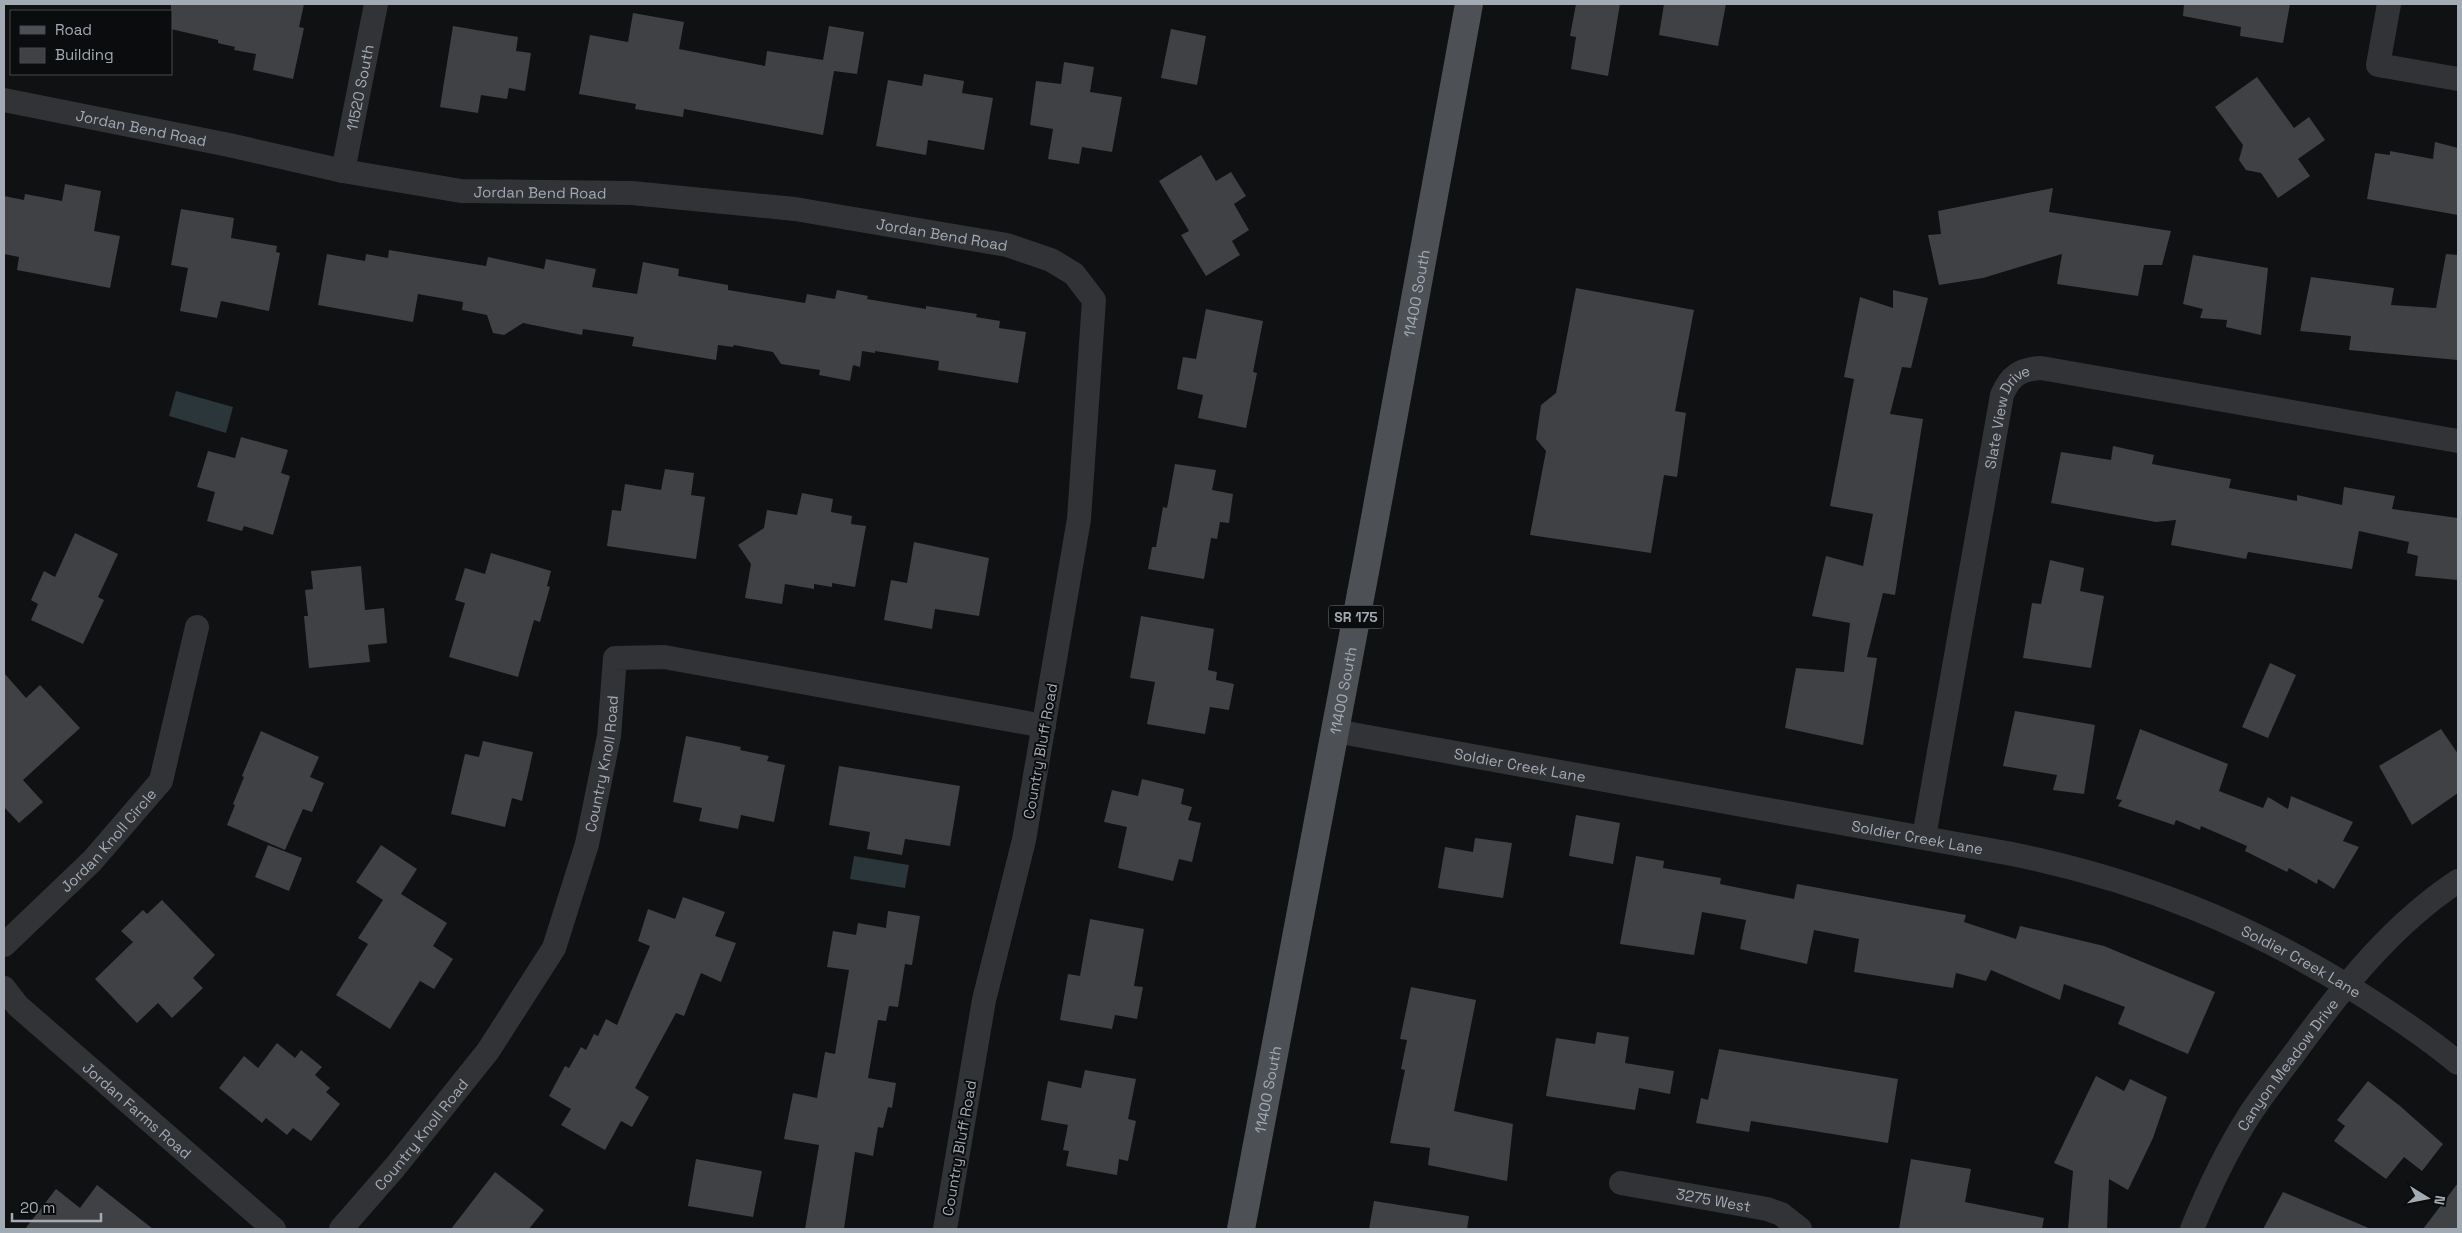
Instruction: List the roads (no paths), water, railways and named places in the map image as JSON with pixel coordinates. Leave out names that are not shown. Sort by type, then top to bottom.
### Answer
[{"type":"main road","name":"11400 South","points":[[1241,1229],[1469,4]]},
{"type":"street","name":"11520 South","points":[[343,170],[376,4]]},
{"type":"street","points":[[2389,4],[2378,65],[2458,79]]},
{"type":"street","name":"Jordan Bend Road","points":[[4,100],[343,170],[461,191],[632,193],[795,209],[1007,245],[1051,260],[1074,274]]},
{"type":"street","name":"Country Bluff Road","points":[[945,1229],[984,1000],[1024,840],[1079,519],[1094,300],[1074,274]]},
{"type":"street","name":"Slate View Drive","points":[[1924,838],[2002,395],[2007,383],[2016,374],[2028,369],[2040,368],[2458,441]]},
{"type":"street","name":"Jordan Knoll Circle","points":[[4,945],[92,861],[160,781],[197,627]]},
{"type":"street","name":"Country Knoll Road","points":[[341,1229],[394,1168],[488,1051],[554,948],[587,844],[609,736],[615,658],[664,657],[1044,726]]},
{"type":"street","name":"Soldier Creek Lane","points":[[1335,730],[2062,864],[2158,893],[2252,932],[2345,984],[2414,1030],[2458,1063]]},
{"type":"street","name":"Canyon Meadow Drive","points":[[2192,1229],[2221,1166],[2250,1114],[2345,984],[2409,917],[2458,881]]},
{"type":"street","name":"Jordan Farms Road","points":[[4,988],[18,1006],[274,1229]]},
{"type":"street","name":"3275 West","points":[[1621,1183],[1768,1209],[1781,1214],[1800,1229]]}]
